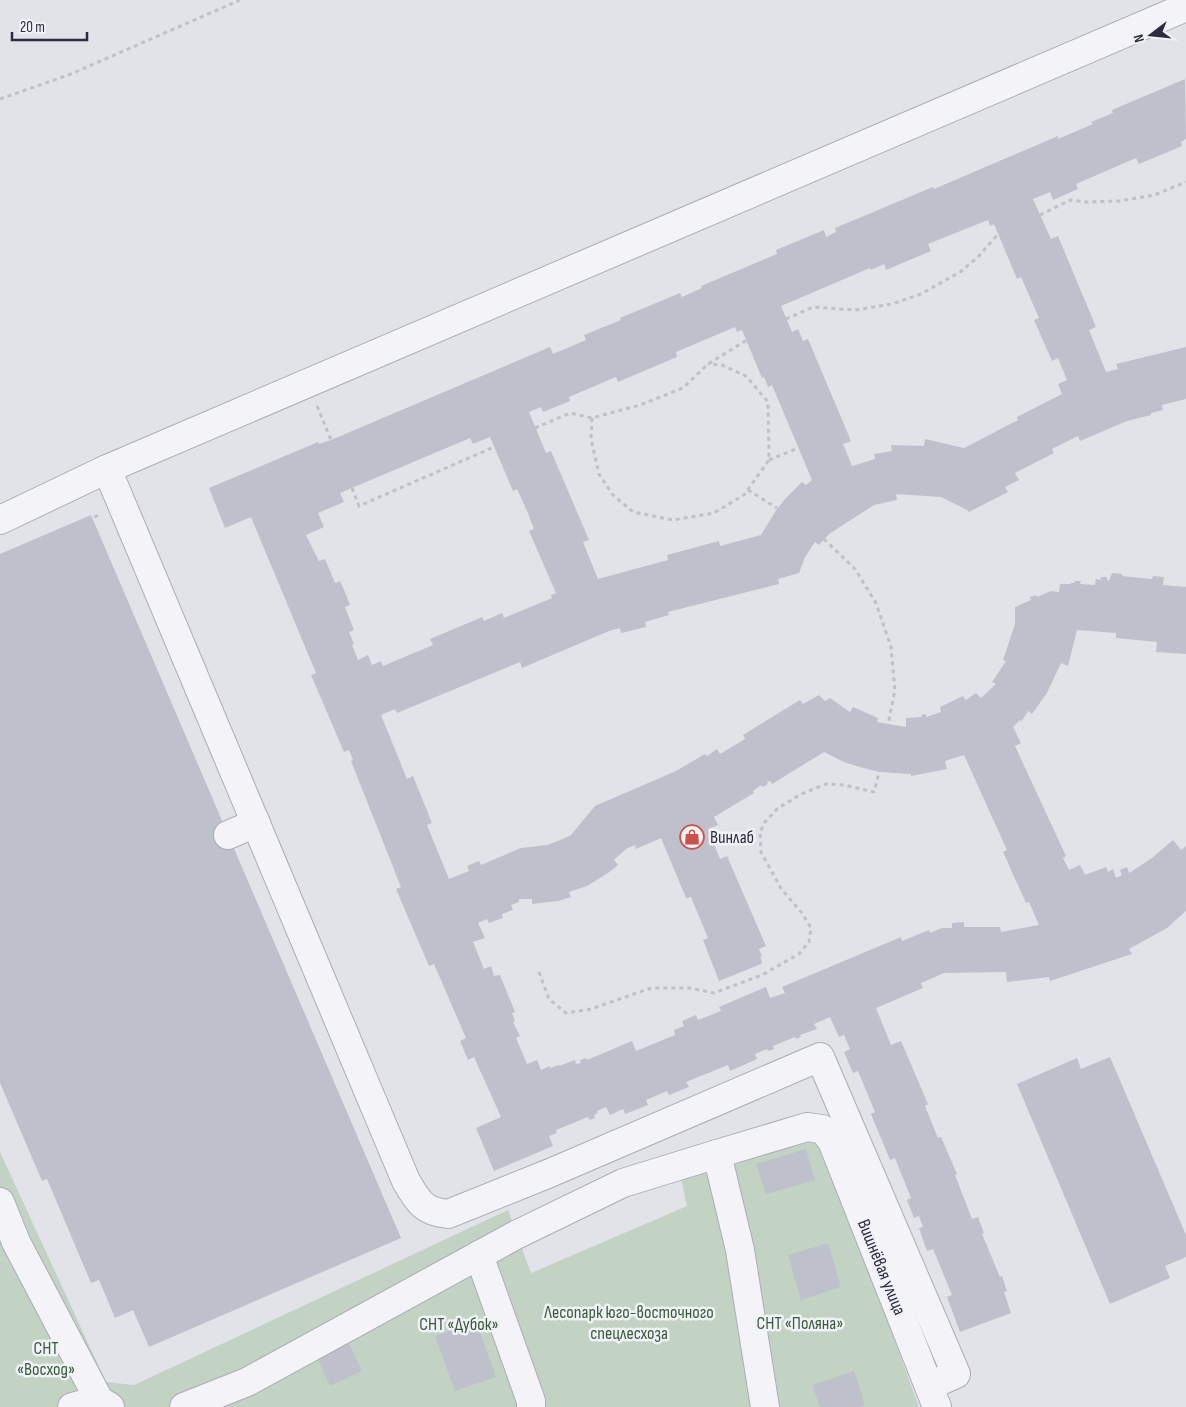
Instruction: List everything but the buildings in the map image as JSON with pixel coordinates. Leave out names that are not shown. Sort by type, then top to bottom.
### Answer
[{"type":"street","points":[[0,520],[107,468],[1186,7]]},
{"type":"street","points":[[107,468],[406,1181],[417,1200],[433,1213],[448,1214],[455,1212],[820,1057],[956,1374],[933,1396]]},
{"type":"street","points":[[228,835],[256,823]]},
{"type":"street","name":"Вишнёвая улица","points":[[717,1154],[807,1126],[822,1129],[832,1141],[933,1396]]},
{"type":"street","points":[[184,1407],[247,1382],[514,1236],[623,1183],[717,1154],[740,1250],[766,1407]]},
{"type":"street","points":[[0,1202],[8,1238],[104,1403],[72,1407]]},
{"type":"street","points":[[479,1255],[526,1405]]},
{"type":"path","points":[[0,99],[71,74],[240,0]]},
{"type":"path","points":[[1040,215],[1070,200],[1119,202],[1154,195],[1186,182]]},
{"type":"path","points":[[786,319],[813,307],[855,310],[892,304],[921,294],[960,272],[978,257],[998,234]]},
{"type":"path","points":[[535,428],[570,413],[592,418],[640,405],[683,388],[708,364],[746,340]]},
{"type":"path","points":[[708,364],[722,365],[746,376],[768,402],[769,460]]},
{"type":"path","points":[[308,382],[331,440]]},
{"type":"path","points":[[592,418],[591,438],[599,474],[613,495],[633,512],[673,520],[714,513],[744,495],[769,460],[798,448]]},
{"type":"path","points":[[352,488],[359,506],[494,447]]},
{"type":"path","points":[[748,490],[777,508]]},
{"type":"path","points":[[0,558],[104,513]]},
{"type":"path","points":[[0,843],[168,770],[65,530]]},
{"type":"path","points":[[824,540],[855,569],[876,603],[892,647],[895,690],[888,725]]},
{"type":"path","points":[[539,972],[549,999],[566,1013],[591,1009],[651,988],[690,988],[714,993],[762,976],[799,954],[809,942],[811,928],[802,913],[782,890],[761,852],[760,833],[764,823],[777,809],[801,794],[826,784],[844,785],[874,792],[879,772]]},
{"type":"green space","points":[[819,1134],[919,1407],[0,1407],[0,1152],[106,1382],[134,1385],[508,1210],[531,1273],[687,1206],[681,1178]]},
{"type":"place","name":"Винлаб","points":[[692,837]]},
{"type":"park label","name":"Лесопарк юго-восточного спецлесхоза","points":[[629,1322]]},
{"type":"park label","name":"СНТ «Поляна»","points":[[800,1323]]},
{"type":"park label","name":"СНТ «Дубок»","points":[[459,1324]]},
{"type":"park label","name":"СНТ «Восход»","points":[[46,1358]]}]
